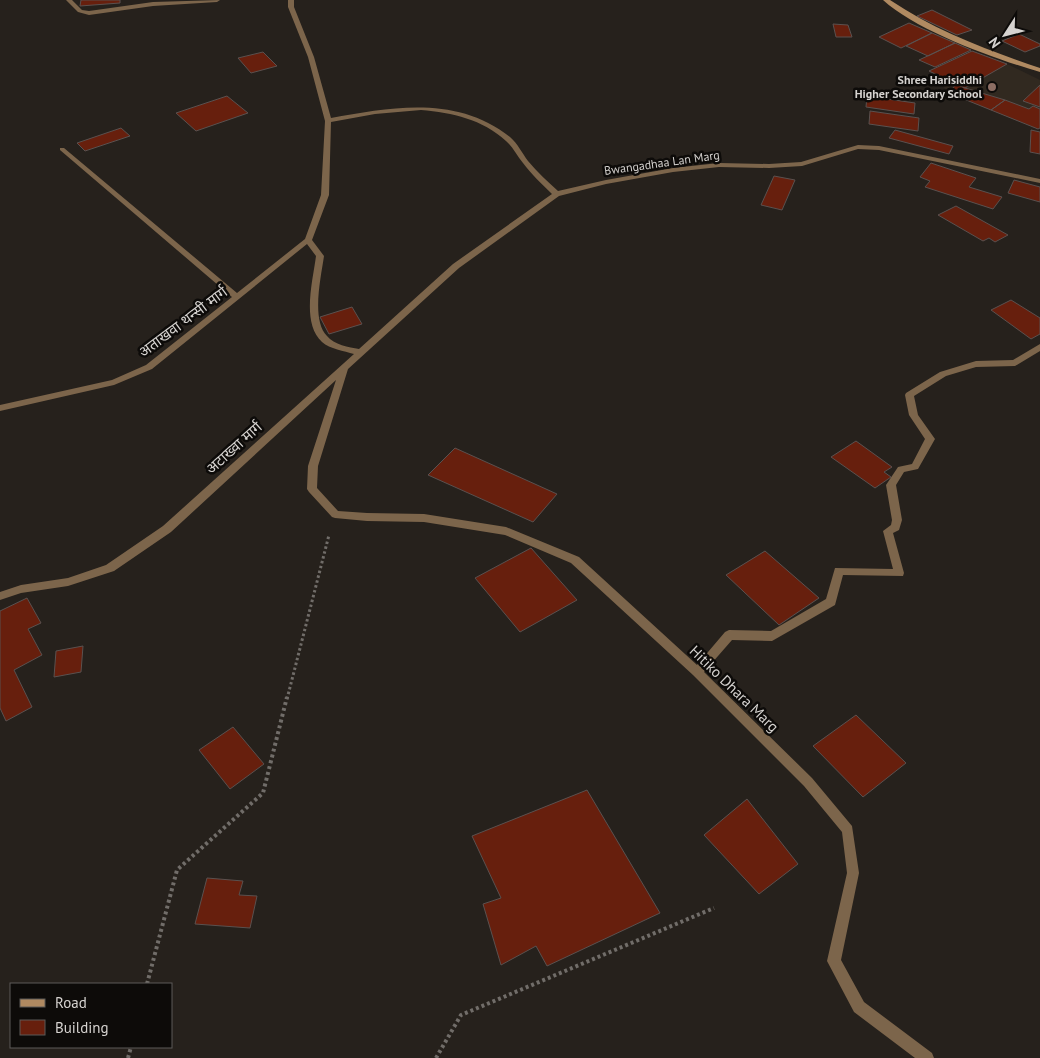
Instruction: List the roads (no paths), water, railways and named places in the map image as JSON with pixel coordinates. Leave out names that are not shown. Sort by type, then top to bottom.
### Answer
[{"type":"street","points":[[69,0],[80,11],[89,13],[154,4],[217,0]]},
{"type":"street","points":[[291,0],[291,7],[311,56],[328,121],[325,195],[308,240],[320,256],[313,316],[319,333],[326,341],[361,353]]},
{"type":"street","points":[[886,0],[909,17],[940,33],[980,50],[1040,70]]},
{"type":"street","points":[[328,121],[413,108],[436,108],[461,114],[488,124],[510,140],[528,166],[556,194]]},
{"type":"street","name":"Bwangadhaa Lan Marg","points":[[456,266],[556,194],[606,182],[673,170],[719,165],[769,166],[802,164],[858,148],[879,148],[1040,181]]},
{"type":"street","points":[[62,149],[237,297]]},
{"type":"street","name":"अताखवा थन्सी मार्ग","points":[[0,408],[114,382],[149,367],[308,240]]},
{"type":"street","name":"अटाख्वा मार्ग","points":[[0,596],[21,589],[68,582],[110,568],[166,529],[456,266]]},
{"type":"street","points":[[696,672],[729,635],[772,636],[831,602],[839,571],[899,573],[888,531],[895,526],[897,520],[891,485],[901,470],[915,467],[930,439],[914,415],[909,395],[943,374],[976,364],[1015,363],[1040,347]]},
{"type":"street","name":"Hitiko Dhara Marg","points":[[344,368],[312,466],[312,490],[335,514],[424,518],[506,531],[575,560],[696,672],[808,782],[848,830],[853,873],[834,961],[859,1007],[927,1058]]},
{"type":"place","name":"Shree Harisiddhi Higher Secondary School","points":[[992,87]]}]
